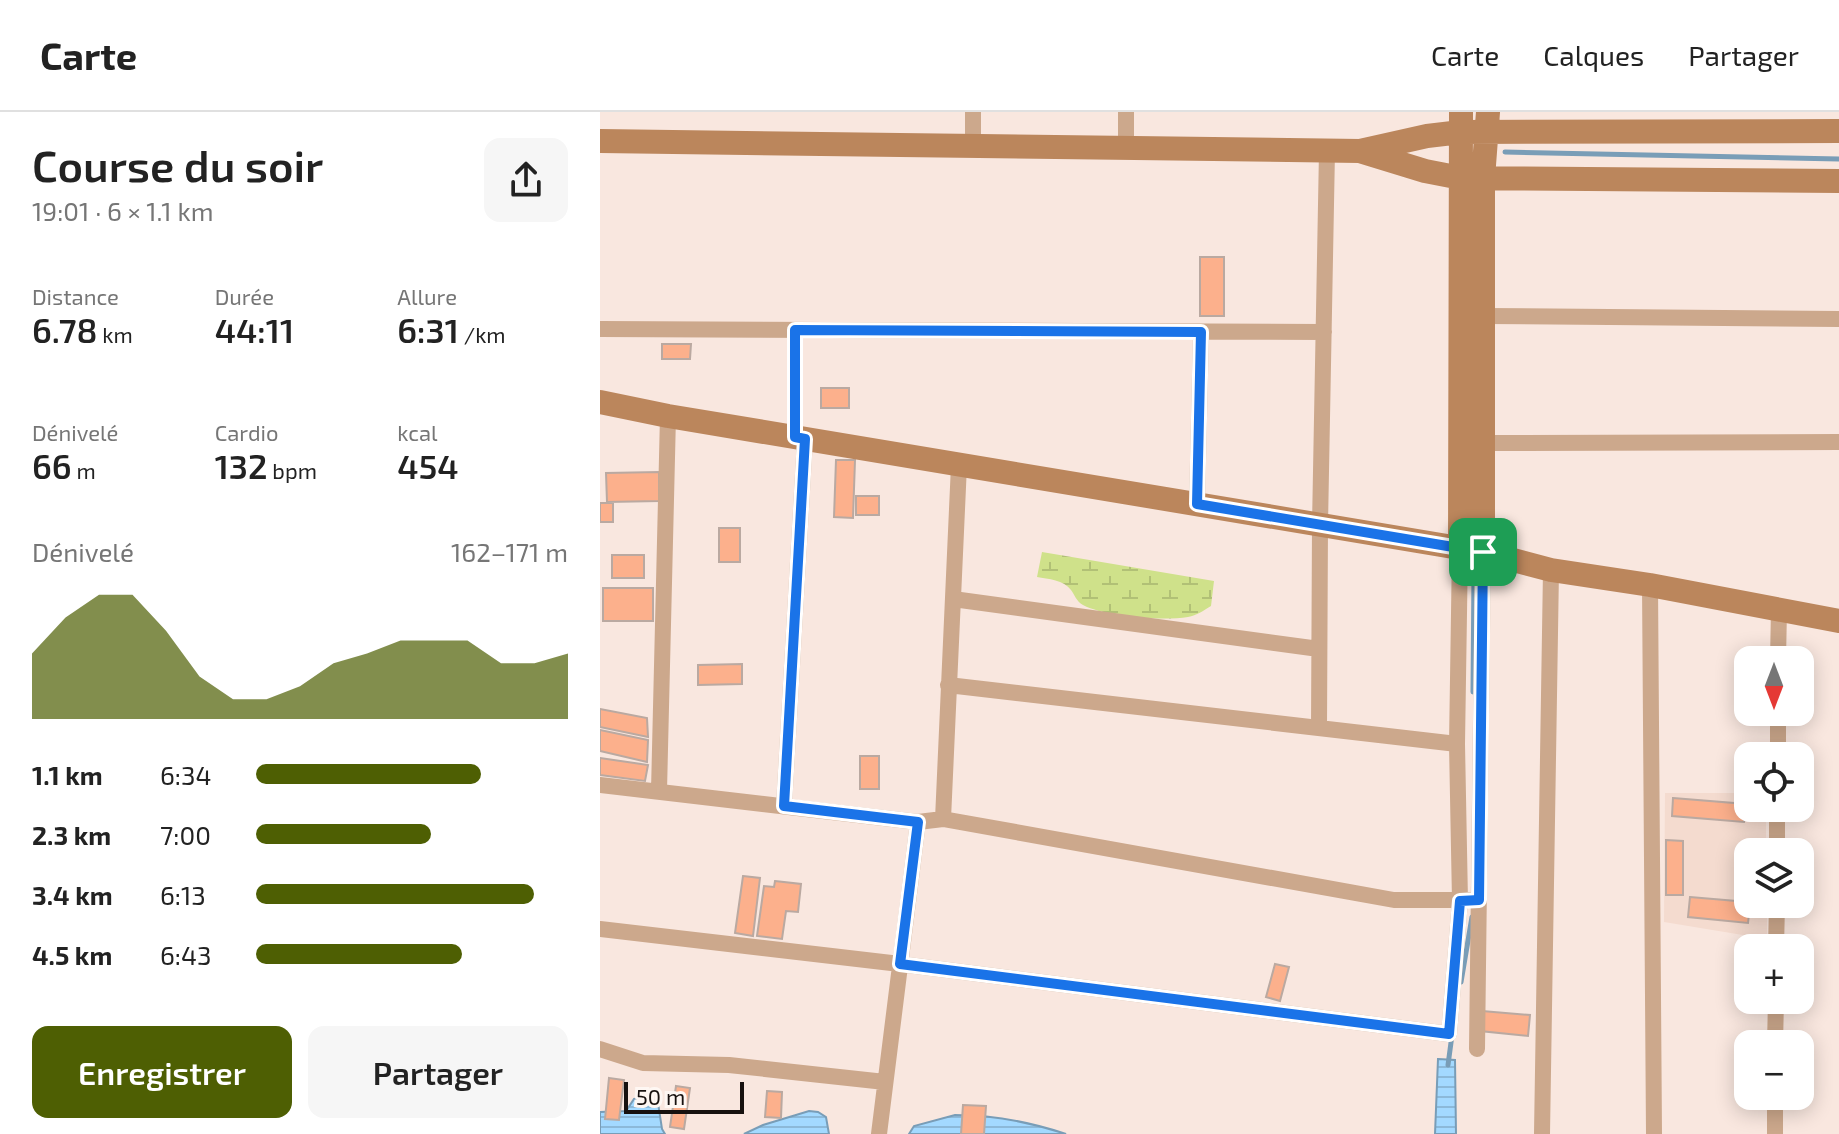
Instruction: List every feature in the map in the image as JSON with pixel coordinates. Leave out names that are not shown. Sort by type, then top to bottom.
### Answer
[{"type":"street","points":[[973,112],[973,147]]},
{"type":"street","points":[[1126,112],[1126,149]]},
{"type":"street","points":[[600,141],[1360,151],[1427,136],[1461,122],[1839,131]]},
{"type":"street","points":[[600,929],[1449,1034],[1460,901],[1457,744],[1471,550],[1484,443],[1485,316],[1472,178],[1461,122]]},
{"type":"street","points":[[1477,1049],[1479,900],[1471,550],[1472,178],[1487,122]]},
{"type":"street","points":[[1319,727],[1327,151]]},
{"type":"street","points":[[1360,151],[1425,171],[1472,178],[1839,181]]},
{"type":"street","points":[[1485,316],[1839,319]]},
{"type":"street","points":[[600,329],[1324,332]]},
{"type":"street","points":[[784,806],[800,438],[795,330]]},
{"type":"street","points":[[1197,504],[1201,332]]},
{"type":"street","points":[[600,402],[668,416],[1471,550],[1551,570],[1650,585],[1839,621]]},
{"type":"street","points":[[659,791],[668,416]]},
{"type":"street","points":[[1484,443],[1839,442]]},
{"type":"street","points":[[943,819],[959,465]]},
{"type":"street","points":[[1542,1134],[1551,570]]},
{"type":"street","points":[[1650,585],[1654,1134]]},
{"type":"street","points":[[953,599],[1319,649]]},
{"type":"street","points":[[1778,646],[1779,609]]},
{"type":"street","points":[[948,685],[1457,744]]},
{"type":"street","points":[[600,785],[918,822],[943,819],[1394,900],[1479,900]]},
{"type":"street","points":[[879,1134],[918,822]]},
{"type":"street","points":[[600,1049],[643,1063],[729,1065],[885,1082]]},
{"type":"street","points":[[1775,1110],[1775,1134]]},
{"type":"shaded area","points":[[1665,793],[1734,793],[1734,822],[1766,822],[1766,838],[1734,838],[1734,918],[1767,918],[1767,934],[1737,934],[1664,922]]},
{"type":"green space","points":[[1042,552],[1214,581],[1211,606],[1200,613],[1177,618],[1134,617],[1093,609],[1077,600],[1064,584],[1037,577]]},
{"type":"water","points":[[1438,1059],[1455,1060],[1456,1134],[1435,1134]]},
{"type":"water","points":[[647,1097],[658,1103],[665,1134],[600,1134],[600,1112],[626,1111],[634,1099]]},
{"type":"water","points":[[809,1111],[826,1117],[829,1134],[744,1134],[763,1125]]},
{"type":"water","points":[[955,1115],[1012,1120],[1066,1134],[909,1134],[914,1126]]},
{"type":"building","points":[[1200,257],[1224,257],[1224,316],[1200,316]]},
{"type":"building","points":[[662,344],[691,344],[690,359],[662,359]]},
{"type":"building","points":[[821,388],[849,388],[849,408],[821,408]]},
{"type":"building","points":[[836,460],[855,460],[853,518],[834,517]]},
{"type":"building","points":[[659,472],[659,501],[607,502],[606,473]]},
{"type":"building","points":[[856,496],[879,496],[879,515],[856,515]]},
{"type":"building","points":[[600,503],[613,503],[613,522],[600,522]]},
{"type":"building","points":[[719,528],[740,528],[740,562],[719,562]]},
{"type":"building","points":[[612,555],[644,555],[644,578],[612,578]]},
{"type":"building","points":[[603,588],[653,588],[653,621],[603,621]]},
{"type":"building","points":[[742,664],[742,684],[698,685],[698,665]]},
{"type":"building","points":[[600,709],[647,718],[648,737],[600,727]]},
{"type":"building","points":[[600,730],[648,740],[647,762],[600,751]]},
{"type":"building","points":[[860,756],[879,756],[879,789],[860,789]]},
{"type":"building","points":[[600,758],[648,765],[645,781],[600,775]]},
{"type":"building","points":[[1673,798],[1734,803],[1734,821],[1672,816]]},
{"type":"building","points":[[1666,840],[1683,841],[1683,895],[1666,895]]},
{"type":"building","points":[[743,876],[760,878],[753,936],[735,933]]},
{"type":"building","points":[[775,881],[801,884],[798,912],[786,911],[782,939],[757,936],[764,886],[774,887]]},
{"type":"building","points":[[1690,897],[1734,901],[1734,918],[1749,918],[1748,923],[1688,917]]},
{"type":"building","points":[[1275,964],[1289,967],[1280,1001],[1266,997]]},
{"type":"building","points":[[1482,1011],[1530,1015],[1528,1036],[1480,1031]]},
{"type":"building","points":[[609,1078],[624,1080],[619,1120],[605,1119]]},
{"type":"building","points":[[676,1086],[690,1088],[684,1129],[670,1127]]},
{"type":"building","points":[[767,1091],[782,1092],[781,1118],[765,1117]]},
{"type":"building","points":[[963,1105],[986,1106],[984,1134],[961,1134]]},
{"type":"waterway","points":[[1505,152],[1839,159]]},
{"type":"waterway","points":[[1473,692],[1474,570]]},
{"type":"waterway","points":[[1461,982],[1472,917]]},
{"type":"waterway","points":[[1448,1065],[1452,1035]]},
{"type":"route","points":[[795,330],[1201,332],[1197,504],[1483,552],[1479,900],[1460,901],[1449,1034],[900,964],[918,822],[784,806],[805,439],[795,437],[795,330]]}]
